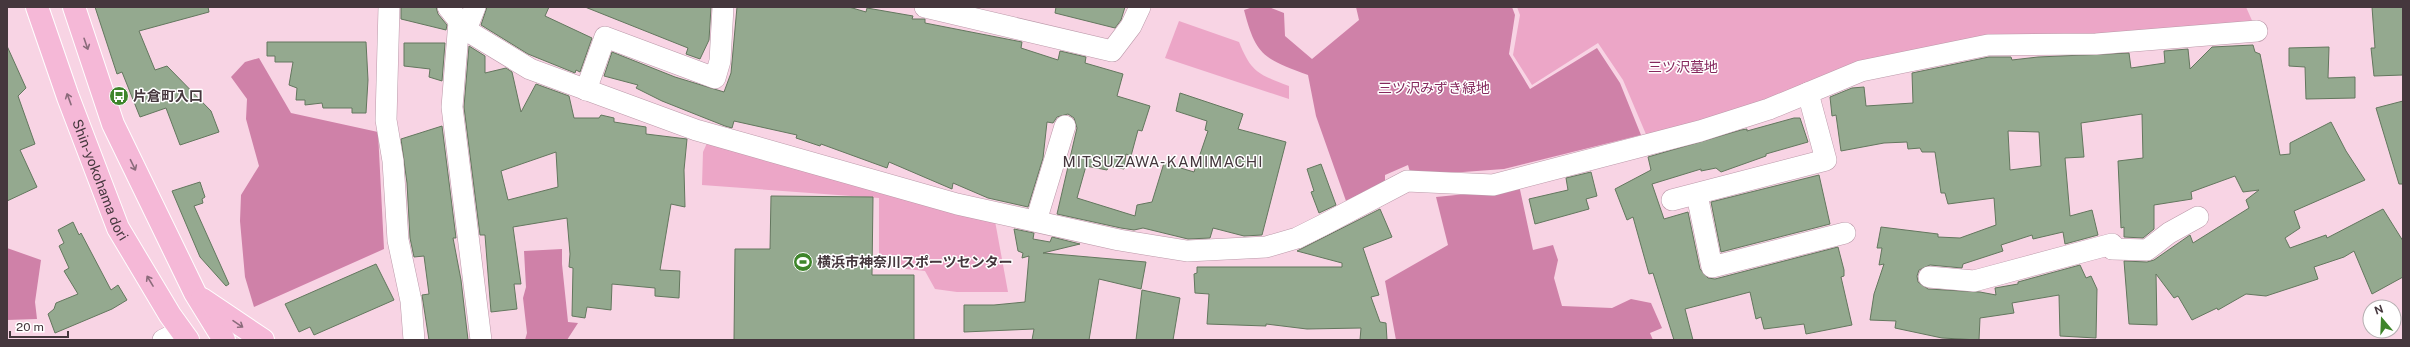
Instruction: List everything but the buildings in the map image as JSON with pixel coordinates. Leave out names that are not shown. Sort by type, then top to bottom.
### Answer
[{"type":"main road","name":"Shin-yokohama dori","points":[[37,7],[68,97],[118,228],[176,334]]},
{"type":"main road","points":[[74,7],[113,124],[195,293],[224,340]]},
{"type":"main road","points":[[195,293],[263,340]]},
{"type":"street","points":[[389,7],[386,120],[393,160],[398,240],[411,301],[414,340]]},
{"type":"street","points":[[458,19],[475,7]]},
{"type":"street","points":[[586,90],[605,37],[715,78],[720,60],[723,7]]},
{"type":"street","points":[[924,7],[1112,51],[1131,26],[1140,7]]},
{"type":"street","points":[[458,19],[530,69],[696,130],[958,204],[1119,240],[1187,251],[1266,248],[1297,238],[1407,181],[1493,185],[1700,131],[1769,109],[1861,71],[1988,45],[2096,44],[2257,31]]},
{"type":"street","points":[[458,19],[452,107],[481,340]]},
{"type":"street","points":[[1672,200],[1697,195],[1826,160],[1808,93]]},
{"type":"street","points":[[1036,221],[1065,126]]},
{"type":"street","points":[[1697,195],[1712,266],[1845,233]]},
{"type":"street","points":[[1928,277],[1974,281],[2112,247],[2146,250],[2169,233],[2198,217]]},
{"type":"green space","name":"三ツ沢みずき緑地","points":[[1253,7],[1269,7],[1284,13],[1285,36],[1312,59],[1359,20],[1356,7],[1512,7],[1515,15],[1509,54],[1530,89],[1597,48],[1620,83],[1641,135],[1504,169],[1463,172],[1410,172],[1408,165],[1385,175],[1385,181],[1346,201],[1316,116],[1308,75],[1272,60],[1258,47],[1248,26],[1244,10]]},
{"type":"green space","name":"三ツ沢墓地","points":[[1517,7],[2246,7],[2254,25],[2068,35],[1807,90],[1648,139],[1623,80],[1598,43],[1532,85],[1513,55],[1520,15]]},
{"type":"green space","points":[[1179,21],[1239,42],[1248,61],[1258,72],[1270,79],[1289,86],[1289,99],[1165,58]]},
{"type":"green space","points":[[259,58],[291,113],[378,132],[384,249],[254,307],[245,277],[240,221],[241,195],[259,166],[246,119],[247,99],[231,77],[245,62]]},
{"type":"green space","points":[[707,143],[995,221],[1008,292],[957,292],[935,289],[925,271],[879,266],[879,198],[702,185],[703,152]]},
{"type":"green space","points":[[1519,185],[1533,250],[1553,245],[1558,260],[1554,278],[1562,306],[1612,308],[1631,299],[1651,303],[1662,328],[1650,333],[1653,340],[1396,340],[1385,281],[1448,245],[1436,197],[1496,191]]},
{"type":"green space","points":[[7,248],[41,260],[35,302],[37,319],[7,320]]},
{"type":"green space","points":[[562,249],[562,264],[568,322],[578,323],[567,340],[525,340],[527,333],[523,298],[526,287],[524,251]]},
{"type":"place","name":"片倉町入口","points":[[119,96]]},
{"type":"place","name":"横浜市神奈川スポーツセンター","points":[[803,262]]},
{"type":"district","name":"MITSUZAWA-KAMIMACHI","points":[[1163,162]]}]
